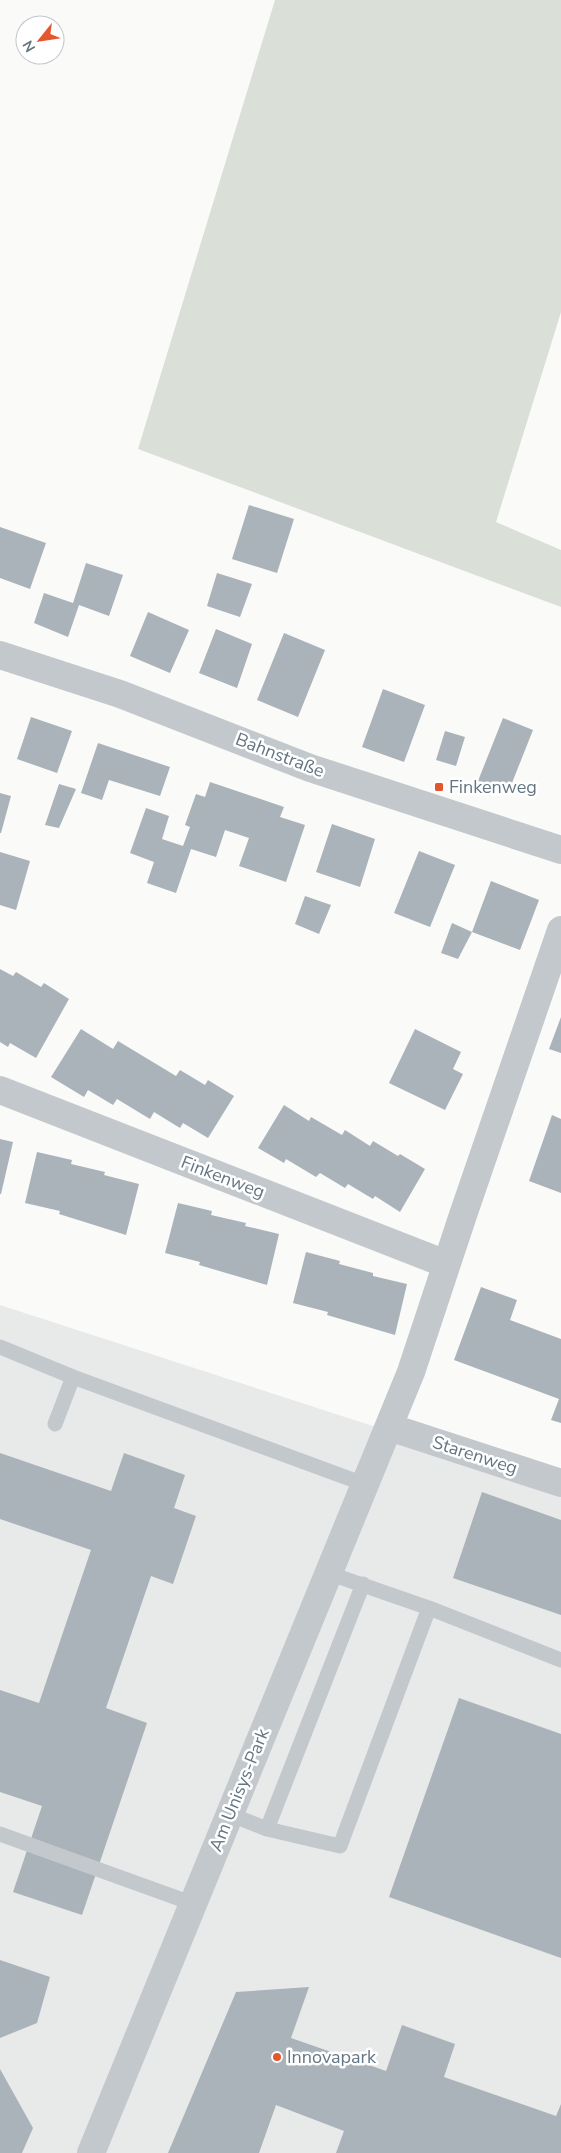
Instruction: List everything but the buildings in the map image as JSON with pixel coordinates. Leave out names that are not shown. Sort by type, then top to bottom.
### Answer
[{"type":"street","name":"Bahnstraße","points":[[0,655],[120,694],[310,768],[561,850]]},
{"type":"street","points":[[389,1427],[411,1372],[446,1264],[561,930]]},
{"type":"street","name":"Finkenweg","points":[[0,1090],[446,1264]]},
{"type":"street","name":"Starenweg","points":[[389,1427],[561,1483]]},
{"type":"street","name":"Am Unisys-Park","points":[[91,2153],[389,1427]]},
{"type":"lane","points":[[0,1348],[73,1377],[364,1484]]},
{"type":"lane","points":[[55,1424],[73,1377]]},
{"type":"lane","points":[[328,1573],[429,1608],[561,1660]]},
{"type":"lane","points":[[267,1829],[363,1584]]},
{"type":"lane","points":[[229,1814],[267,1829],[340,1846],[429,1608]]},
{"type":"lane","points":[[0,1834],[194,1904]]},
{"type":"shaded area","points":[[275,0],[561,0],[561,312],[496,522],[561,550],[561,607],[138,449]]},
{"type":"shaded area","points":[[0,1305],[561,1487],[561,2153],[0,2153]]},
{"type":"place","name":"Finkenweg","points":[[439,787]]},
{"type":"place","name":"Innovapark","points":[[277,2057]]}]
